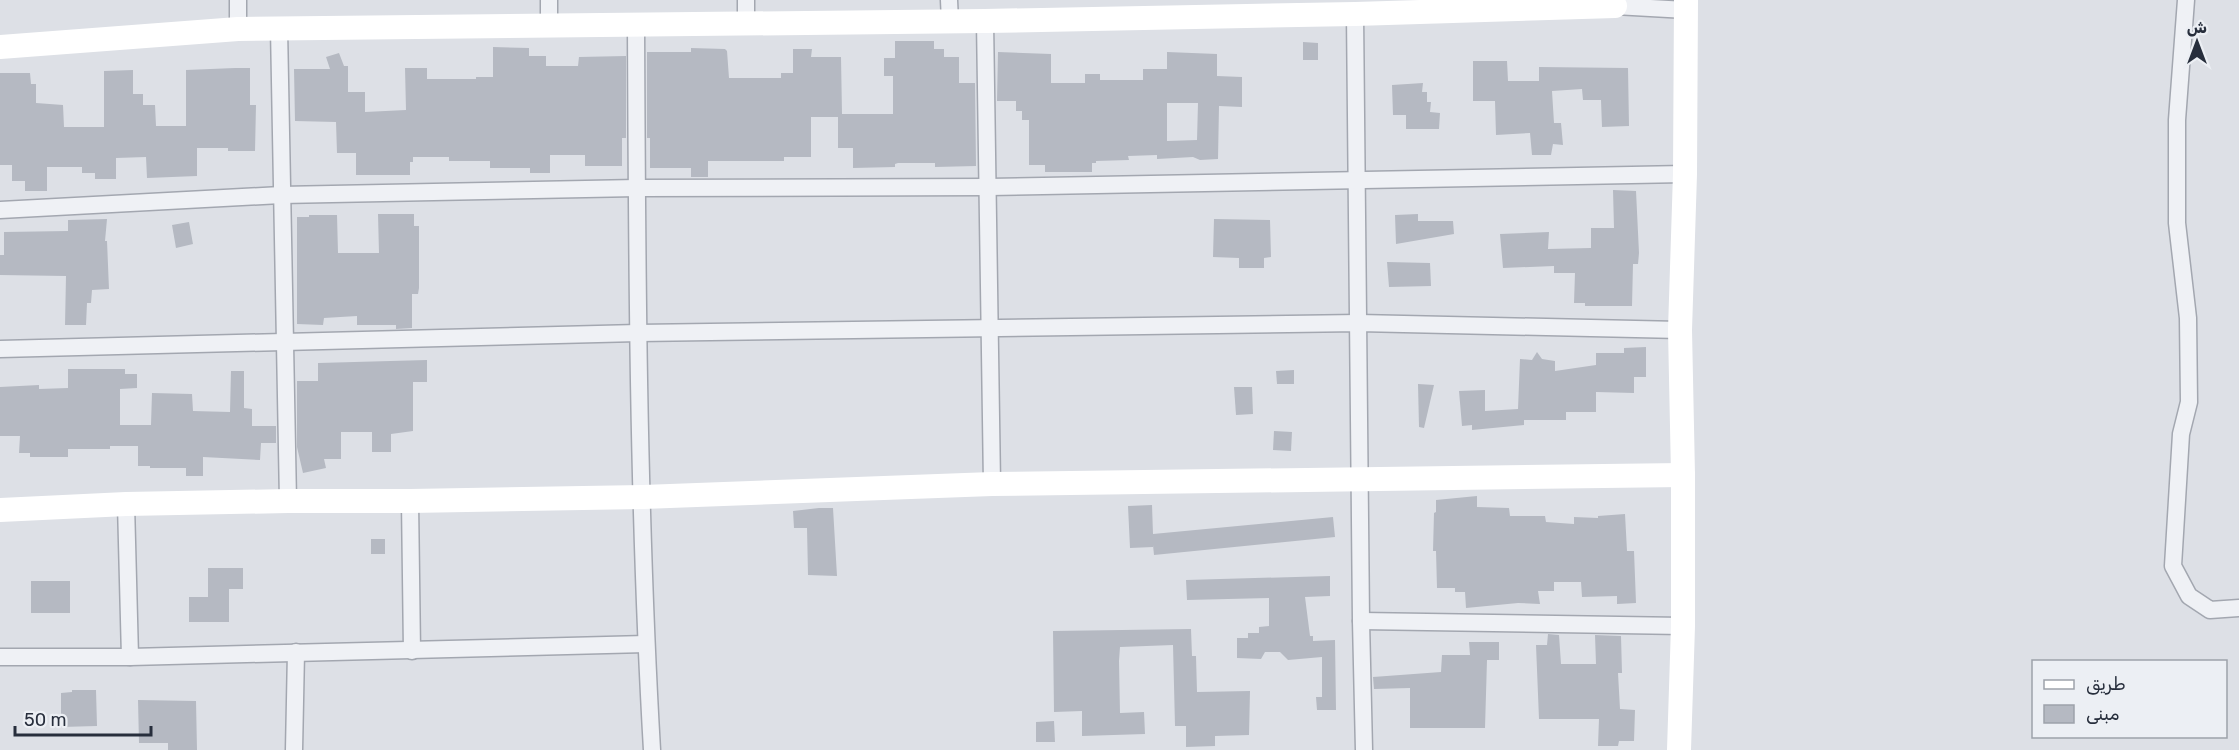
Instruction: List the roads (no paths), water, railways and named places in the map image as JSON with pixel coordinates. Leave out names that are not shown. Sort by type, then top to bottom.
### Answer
[{"type":"street","points":[[238,0],[238,29]]},
{"type":"street","points":[[549,0],[549,25]]},
{"type":"street","points":[[2186,0],[2177,120],[2177,223],[2188,318],[2189,402],[2181,434],[2173,566],[2188,596],[2210,610],[2239,608]]},
{"type":"street","points":[[0,47],[238,29],[636,24],[746,12],[950,10],[985,21],[1264,8],[1355,14],[1613,3],[1686,5],[1685,174],[1680,330],[1683,626],[1679,750]]},
{"type":"street","points":[[1355,14],[1364,750]]},
{"type":"street","points":[[985,21],[992,484]]},
{"type":"street","points":[[636,24],[638,333],[646,644],[652,750]]},
{"type":"street","points":[[279,28],[288,501]]},
{"type":"street","points":[[0,210],[281,195],[637,188],[988,187],[1685,174]]},
{"type":"street","points":[[0,349],[638,333],[1359,323],[1680,330]]},
{"type":"street","points":[[0,510],[126,504],[643,497],[992,484],[1361,481],[1683,475]]},
{"type":"street","points":[[410,501],[412,651]]},
{"type":"street","points":[[126,504],[130,657]]},
{"type":"street","points":[[1361,621],[1683,626]]},
{"type":"street","points":[[0,657],[130,657],[646,644]]},
{"type":"street","points":[[294,750],[296,652]]}]
